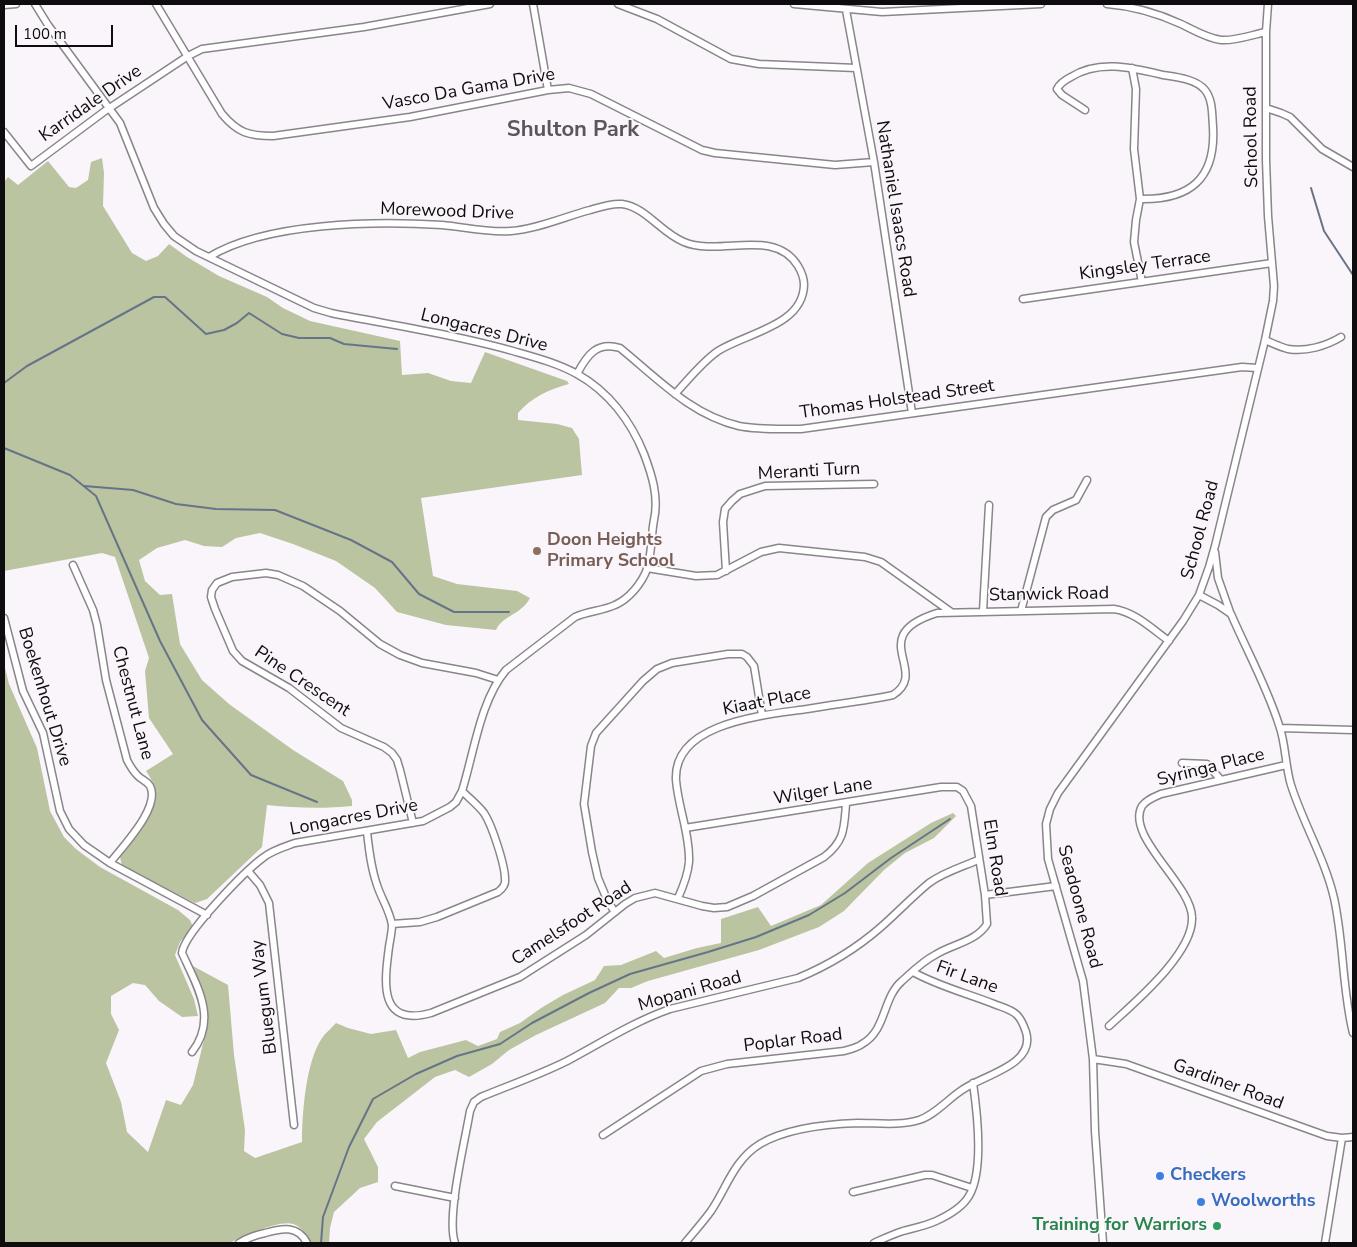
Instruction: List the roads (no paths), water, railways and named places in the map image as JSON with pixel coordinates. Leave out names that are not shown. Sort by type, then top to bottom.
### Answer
[{"type":"street","points":[[4,5],[16,4]]},
{"type":"street","name":"Longacres Drive","points":[[35,4],[48,25],[120,123],[154,208],[174,236],[186,246],[299,301],[331,313],[495,346],[536,358],[577,374],[590,383],[618,409],[637,437],[656,494],[655,516],[647,568],[640,582],[629,595],[617,604],[575,616],[515,662],[498,680],[484,715],[462,791],[456,802],[424,821],[413,824],[295,843],[276,850],[248,871],[207,915],[183,947],[182,953],[202,1002],[205,1017],[204,1031],[200,1043],[192,1052]]},
{"type":"street","name":"Vasco Da Gama Drive","points":[[156,4],[230,124],[240,131],[259,136],[272,136],[410,117],[548,90],[570,88],[591,94],[709,152],[835,166],[874,162]]},
{"type":"street","name":"Karridale Drive","points":[[4,132],[31,166],[110,108],[188,56],[202,49],[364,27],[490,4]]},
{"type":"street","points":[[533,4],[548,90]]},
{"type":"street","points":[[618,4],[657,19],[731,59],[759,64],[856,68]]},
{"type":"street","points":[[794,4],[882,12],[1042,4]]},
{"type":"street","points":[[1107,4],[1144,10],[1218,40],[1232,40],[1266,32]]},
{"type":"street","name":"School Road","points":[[1231,614],[1199,595],[1215,546],[1273,300],[1274,286],[1267,186],[1266,32],[1268,4]]},
{"type":"street","name":"Nathaniel Isaacs Road","points":[[846,10],[874,162],[912,413]]},
{"type":"street","points":[[1085,110],[1058,92],[1057,89],[1058,86],[1073,75],[1095,67],[1115,66],[1132,68],[1196,83],[1206,91],[1212,108],[1212,152],[1202,178],[1188,189],[1176,195],[1164,198],[1140,199]]},
{"type":"street","points":[[1132,68],[1136,89],[1134,149],[1140,199],[1134,242],[1142,282]]},
{"type":"street","points":[[1266,108],[1290,117],[1322,149],[1353,167]]},
{"type":"street","name":"Morewood Drive","points":[[209,257],[239,243],[293,230],[363,224],[439,225],[513,231],[613,204],[631,206],[675,238],[685,243],[708,247],[774,246],[786,252],[802,271],[804,284],[798,306],[780,322],[718,351],[675,394]]},
{"type":"street","name":"Kingsley Terrace","points":[[1023,299],[1272,263]]},
{"type":"street","points":[[1265,340],[1288,349],[1307,349],[1328,345],[1341,337]]},
{"type":"street","name":"Thomas Holstead Street","points":[[577,374],[595,350],[602,346],[611,345],[620,348],[690,406],[706,415],[740,426],[801,429],[1242,367],[1257,368]]},
{"type":"street","points":[[1021,611],[1046,517],[1054,510],[1073,502],[1087,480]]},
{"type":"street","name":"Meranti Turn","points":[[726,571],[723,522],[725,509],[740,494],[765,486],[874,484]]},
{"type":"street","points":[[983,611],[989,505]]},
{"type":"street","points":[[1215,546],[1218,578],[1225,601],[1280,728],[1286,765],[1294,793],[1334,898],[1343,956],[1349,1018],[1353,1033]]},
{"type":"street","points":[[647,568],[696,576],[710,576],[726,571],[761,552],[779,548],[865,557],[882,562],[951,612]]},
{"type":"street","name":"Chestnut Lane","points":[[73,565],[93,610],[106,680],[127,760],[132,770],[148,783],[153,799],[149,811],[110,863]]},
{"type":"street","name":"Pine Crescent","points":[[413,824],[400,770],[397,760],[392,753],[384,747],[341,728],[289,688],[242,661],[233,651],[215,609],[212,590],[217,583],[232,577],[266,573],[278,575],[303,586],[340,611],[380,644],[400,654],[422,663],[476,673],[498,680]]},
{"type":"street","name":"Seadoone Road","points":[[1103,1243],[1095,1131],[1093,1058],[1083,981],[1048,859],[1046,824],[1050,809],[1058,793],[1184,621],[1199,595]]},
{"type":"street","name":"Stanwick Road","points":[[921,619],[937,613],[951,612],[1114,609],[1124,610],[1132,614],[1169,641]]},
{"type":"street","name":"Boekenhout Drive","points":[[4,618],[23,691],[43,733],[63,818],[69,829],[84,845],[110,863],[207,915]]},
{"type":"street","name":"Kiaat Place","points":[[678,898],[687,874],[689,860],[676,781],[676,766],[682,755],[703,735],[731,722],[762,715],[893,695],[900,691],[906,678],[901,643],[902,636],[911,624],[921,619]]},
{"type":"street","points":[[615,912],[608,902],[598,878],[584,804],[591,746],[596,733],[642,681],[657,669],[672,663],[728,654],[742,654],[751,661],[756,675],[762,715]]},
{"type":"street","points":[[1280,728],[1353,730]]},
{"type":"street","points":[[1182,763],[1207,764],[1221,780]]},
{"type":"street","name":"Syringa Place","points":[[1109,1026],[1160,977],[1183,948],[1187,941],[1192,918],[1190,907],[1184,896],[1145,838],[1140,827],[1139,816],[1142,806],[1161,794],[1286,765]]},
{"type":"street","name":"Wilger Lane","points":[[685,828],[951,786],[963,791]]},
{"type":"street","points":[[392,924],[420,922],[437,917],[498,892],[503,888],[506,881],[489,822],[483,811],[462,791]]},
{"type":"street","name":"Elm Road","points":[[963,791],[971,806],[985,895],[987,924],[983,930]]},
{"type":"street","name":"Camelsfoot Road","points":[[366,832],[373,873],[392,924],[388,966],[388,998],[392,1007],[401,1015],[410,1017],[431,1013],[520,977],[586,935],[630,901],[645,894],[656,893],[714,908],[727,907],[753,896],[834,849],[843,832],[846,804]]},
{"type":"street","name":"Mopani Road","points":[[455,1243],[452,1234],[455,1198],[470,1111],[474,1102],[481,1097],[555,1066],[652,1015],[798,978],[813,972],[878,930],[929,883],[952,870],[978,860]]},
{"type":"street","name":"Bluegum Way","points":[[248,871],[260,885],[269,902],[294,1125]]},
{"type":"street","points":[[985,895],[1056,886]]},
{"type":"street","name":"Poplar Road","points":[[603,1135],[690,1076],[707,1069],[727,1064],[844,1051],[862,1045],[880,1025],[894,989],[900,982],[934,955],[977,936],[983,930]]},
{"type":"street","name":"Fir Lane","points":[[913,972],[929,981],[1011,1011],[1018,1016],[1022,1023],[1027,1036],[1027,1048],[1022,1056],[1016,1062],[973,1083]]},
{"type":"street","name":"Gardiner Road","points":[[1093,1058],[1126,1064],[1327,1136],[1353,1137]]},
{"type":"street","points":[[685,1243],[711,1211],[734,1169],[750,1151],[761,1144],[782,1134],[800,1129],[857,1123],[918,1120],[927,1116],[973,1083],[976,1106],[977,1169],[970,1196],[935,1222],[900,1232],[874,1243]]},
{"type":"street","points":[[1325,1243],[1342,1138]]},
{"type":"street","points":[[853,1192],[925,1175],[932,1175],[972,1188]]},
{"type":"street","points":[[395,1186],[455,1198]]},
{"type":"street","points":[[239,1243],[282,1228],[297,1231],[307,1243]]},
{"type":"waterway","points":[[1311,188],[1324,231],[1353,275]]},
{"type":"waterway","points":[[4,383],[27,366],[154,297],[165,297],[206,334],[224,330],[237,323],[249,313],[282,334],[299,338],[330,338],[344,344],[397,349]]},
{"type":"waterway","points":[[4,448],[70,475],[96,496],[160,641],[202,720],[251,775],[317,802]]},
{"type":"waterway","points":[[84,486],[133,490],[176,504],[216,509],[275,510],[351,540],[392,562],[419,594],[454,612],[509,612]]},
{"type":"waterway","points":[[321,1243],[323,1217],[349,1147],[373,1099],[416,1074],[457,1056],[500,1044],[532,1023],[630,974],[756,937],[809,915],[845,893],[891,858],[950,819]]},
{"type":"place","name":"Doon Heights Primary School","points":[[537,551]]},
{"type":"place","name":"Checkers","points":[[1160,1176]]},
{"type":"place","name":"Woolworths","points":[[1201,1202]]},
{"type":"place","name":"Training for Warriors","points":[[1217,1226]]},
{"type":"district","name":"Shulton Park","points":[[573,131]]}]
